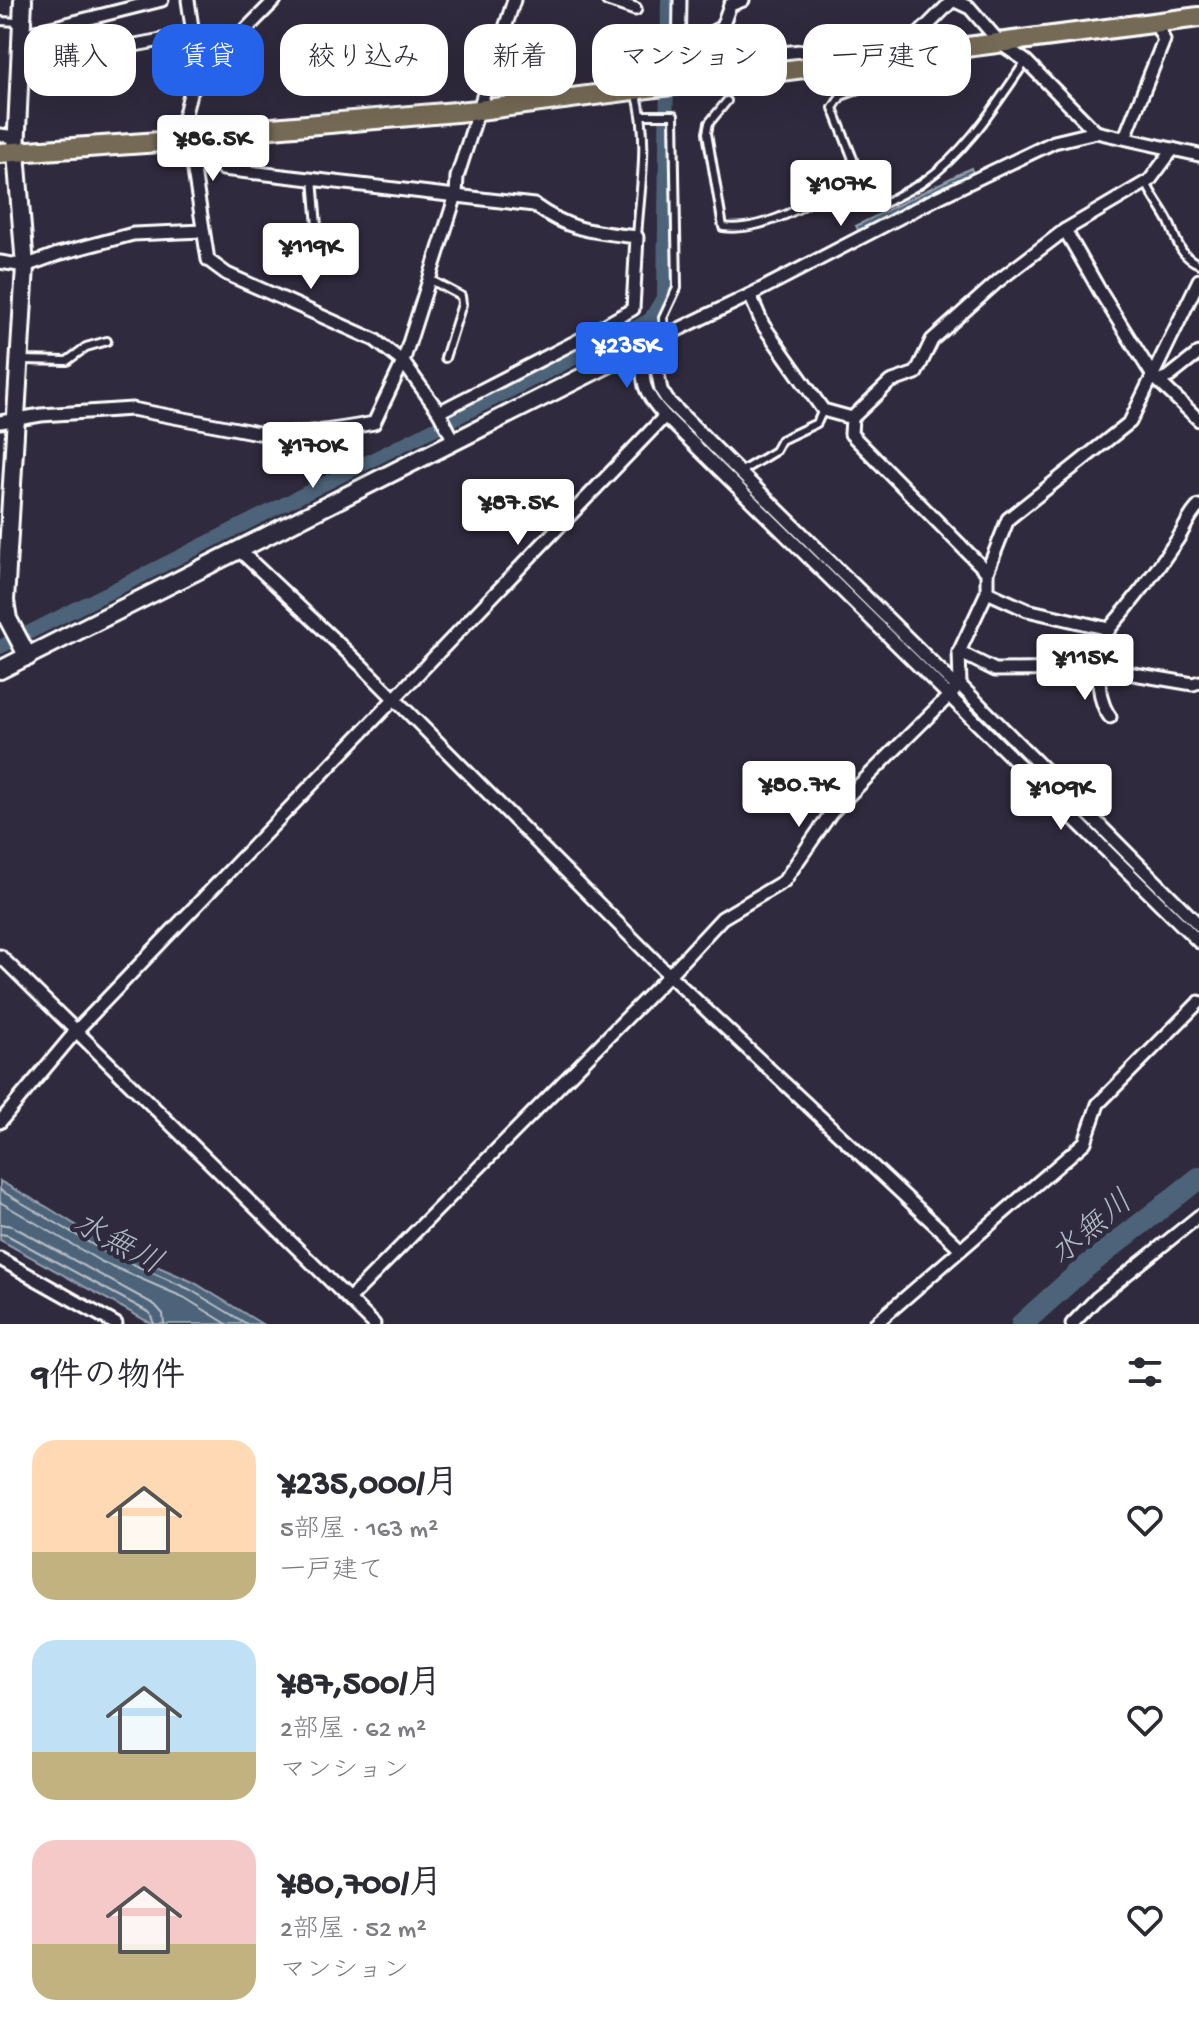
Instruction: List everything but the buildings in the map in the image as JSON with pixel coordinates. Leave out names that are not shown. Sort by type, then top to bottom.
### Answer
[{"type":"main road","points":[[971,46],[1199,17]]},
{"type":"main road","points":[[8,144],[189,140],[272,128],[479,110],[592,94]]},
{"type":"street","points":[[23,0],[23,29],[8,144],[25,266],[19,360],[8,421],[3,619],[28,657]]},
{"type":"street","points":[[23,29],[162,0]]},
{"type":"street","points":[[188,0],[192,24]]},
{"type":"street","points":[[251,24],[275,0]]},
{"type":"street","points":[[8,421],[41,415],[132,409],[258,433],[330,431],[374,423],[403,362],[456,195],[457,177],[514,0]]},
{"type":"street","points":[[608,0],[635,9]]},
{"type":"street","points":[[679,24],[680,0]]},
{"type":"street","points":[[723,24],[730,5],[743,0]]},
{"type":"street","points":[[929,24],[953,0],[972,4],[1001,44],[1026,61],[1096,132]]},
{"type":"street","points":[[1125,137],[1164,40],[1155,22]]},
{"type":"street","points":[[190,96],[185,114],[208,260],[227,274],[375,340],[403,362],[439,412],[454,441]]},
{"type":"street","points":[[0,670],[665,334],[750,295],[939,197],[1054,142],[1096,132],[1199,155]]},
{"type":"street","points":[[189,140],[223,169],[534,205],[557,221],[591,232],[637,237],[633,309],[439,412]]},
{"type":"street","points":[[987,572],[851,434],[852,418],[890,382],[916,373],[932,340],[998,281],[1065,230],[1146,182],[1173,149]]},
{"type":"street","points":[[1065,230],[1156,378],[1199,420]]},
{"type":"street","points":[[0,262],[25,266],[133,234],[203,231]]},
{"type":"street","points":[[349,1299],[722,918],[784,881],[831,813],[958,686],[959,652],[987,592],[987,572],[1012,513],[1130,422],[1156,378],[1199,280]]},
{"type":"street","points":[[750,295],[763,325],[823,410],[852,418]]},
{"type":"street","points":[[644,346],[642,382],[652,403],[1199,942]]},
{"type":"street","points":[[644,346],[657,369],[661,390],[668,401],[1199,925]]},
{"type":"street","points":[[1156,378],[1170,376],[1199,353]]},
{"type":"street","points":[[0,1122],[77,1030],[665,416]]},
{"type":"street","points":[[731,482],[740,472]]},
{"type":"street","points":[[761,512],[770,501]]},
{"type":"street","points":[[1110,717],[1104,708],[1099,671],[1100,654],[1109,629],[1138,597],[1179,538],[1192,512],[1199,506]]},
{"type":"street","points":[[238,549],[361,665],[669,975],[961,1249]]},
{"type":"street","points":[[987,592],[1027,610],[1109,629]]},
{"type":"street","points":[[959,652],[995,670],[1104,669],[1193,684],[1199,682]]},
{"type":"street","points":[[0,956],[374,1324]]},
{"type":"street","points":[[875,1324],[1085,1142],[1098,1104],[1199,1002]]},
{"type":"street","points":[[1072,1324],[1097,1298],[1199,1216]]},
{"type":"street","points":[[0,1259],[116,1324]]},
{"type":"lane","points":[[0,21],[23,29]]},
{"type":"lane","points":[[885,203],[925,180],[957,152],[1026,61]]},
{"type":"lane","points":[[637,237],[643,164],[643,115],[639,96]]},
{"type":"lane","points":[[727,101],[709,123],[707,133],[723,227],[738,229],[766,225],[795,211],[846,174],[853,159],[833,108],[841,96]]},
{"type":"lane","points":[[643,115],[674,115],[677,288],[663,318],[665,334]]},
{"type":"lane","points":[[277,247],[304,248],[314,243],[317,226],[313,179]]},
{"type":"lane","points":[[1146,182],[1182,252],[1199,264]]},
{"type":"lane","points":[[429,279],[461,296],[462,304],[445,358]]},
{"type":"lane","points":[[19,360],[67,361],[86,347],[107,341]]},
{"type":"lane","points":[[740,472],[775,451],[781,440],[817,423],[823,410]]},
{"type":"water","points":[[971,168],[973,173],[859,231],[856,226]]},
{"type":"water","points":[[0,1181],[108,1245],[193,1282],[262,1324],[152,1324],[0,1240]]},
{"type":"waterway","points":[[0,647],[650,320],[664,296],[668,0]]},
{"type":"waterway","name":"水無川","points":[[1022,1324],[1082,1270],[1199,1178]]}]
